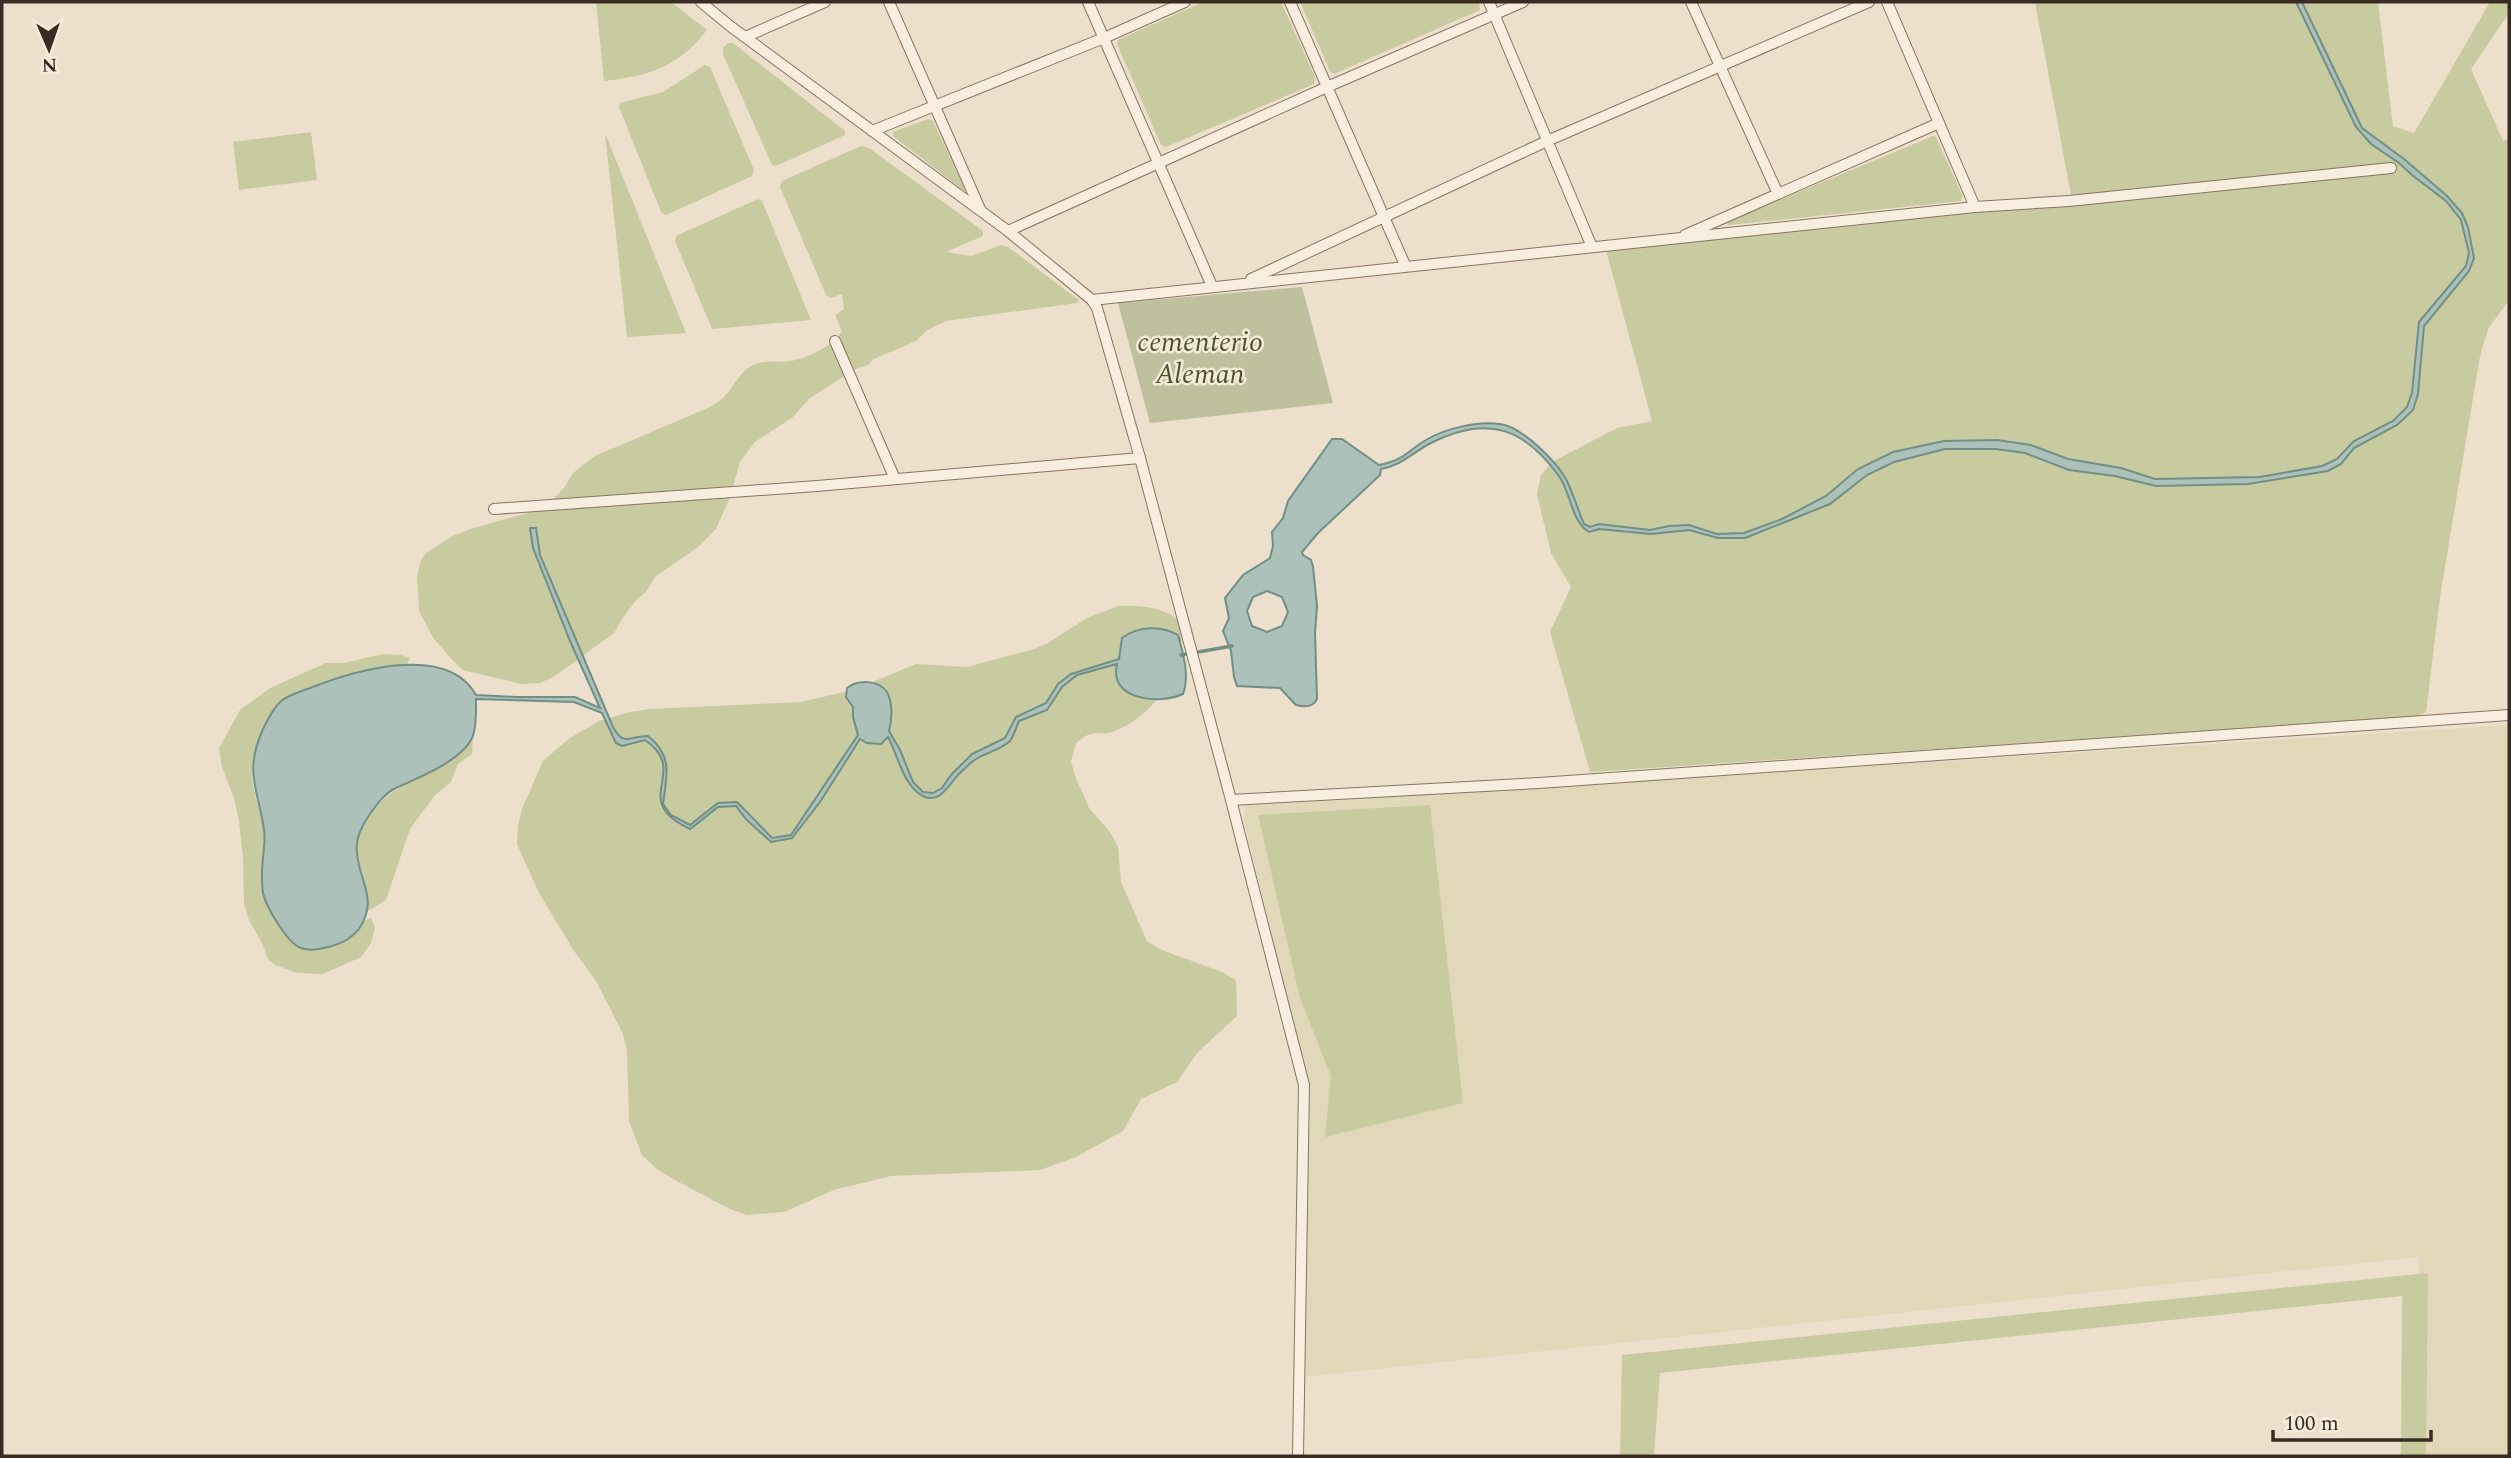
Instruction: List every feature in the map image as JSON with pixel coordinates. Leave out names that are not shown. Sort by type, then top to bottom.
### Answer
[{"type":"street","points":[[701,2],[1008,231],[1092,300],[1097,308],[1192,653],[1304,1085],[1298,1456]]},
{"type":"street","points":[[745,37],[825,2]]},
{"type":"street","points":[[889,2],[982,211]]},
{"type":"street","points":[[1088,2],[1212,286]]},
{"type":"street","points":[[872,131],[1104,38],[1185,2]]},
{"type":"street","points":[[1290,2],[1405,265]]},
{"type":"street","points":[[1489,2],[1592,247]]},
{"type":"street","points":[[1008,231],[1523,2]]},
{"type":"street","points":[[1691,2],[1778,194]]},
{"type":"street","points":[[1242,283],[1547,142],[1869,2]]},
{"type":"street","points":[[1887,2],[1975,207]]},
{"type":"street","points":[[1677,238],[1939,123]]},
{"type":"street","points":[[1092,300],[1975,207],[2069,201],[2391,168]]},
{"type":"street","points":[[835,341],[895,479]]},
{"type":"street","points":[[494,509],[1140,458]]},
{"type":"street","points":[[1231,800],[1539,783],[2509,715]]},
{"type":"shaded area","points":[[2509,725],[2509,1456],[2411,1456],[2419,1257],[1304,1377],[1308,1084],[1243,817],[1247,806]]},
{"type":"green space","points":[[596,2],[671,2],[707,30],[685,53],[662,68],[604,81]]},
{"type":"green space","points":[[1203,2],[1281,2],[1315,77],[1314,84],[1166,147],[1161,145],[1117,44],[1118,40]]},
{"type":"green space","points":[[1300,2],[1479,2],[1480,10],[1334,74],[1330,71]]},
{"type":"green space","points":[[2035,2],[2378,2],[2393,126],[2414,133],[2490,2],[2509,2],[2509,13],[2471,69],[2503,141],[2509,139],[2509,300],[2488,329],[2480,356],[2440,597],[2426,712],[2415,717],[1590,772],[1550,632],[1571,587],[1551,553],[1537,494],[1541,475],[1552,462],[1617,428],[1652,421],[1606,250],[2347,175],[2071,195]]},
{"type":"green space","points":[[728,43],[733,43],[845,131],[845,135],[776,166],[772,165],[723,54],[723,48]]},
{"type":"green space","points":[[705,65],[710,67],[754,170],[752,176],[666,215],[661,212],[619,107],[620,103],[663,92]]},
{"type":"green space","points":[[928,119],[933,121],[964,191],[893,136],[893,132]]},
{"type":"green space","points":[[311,132],[317,180],[239,190],[233,142]]},
{"type":"green space","points":[[605,133],[686,333],[627,337]]},
{"type":"green space","points":[[1936,137],[1962,195],[1961,201],[1729,225],[1725,223]]},
{"type":"green space","points":[[861,146],[869,148],[983,231],[983,236],[946,252],[971,256],[1001,245],[1008,247],[1079,300],[1077,303],[946,321],[927,330],[916,341],[858,368],[810,398],[793,417],[755,442],[740,462],[730,497],[716,529],[698,547],[656,576],[614,633],[555,676],[540,683],[521,684],[463,670],[434,639],[419,611],[417,577],[421,560],[427,552],[470,529],[543,509],[564,488],[573,473],[595,456],[710,407],[724,397],[740,376],[753,365],[797,359],[833,342],[842,331],[835,315],[844,309],[842,294],[831,298],[826,295],[780,187],[782,181]]},
{"type":"green space","points":[[758,199],[762,201],[811,320],[712,329],[675,241],[676,236]]},
{"type":"green space","name":"cementerio Aleman","points":[[1302,287],[1333,403],[1150,423],[1118,303]]},
{"type":"green space","points":[[1118,606],[1151,608],[1181,621],[1179,656],[1165,688],[1142,715],[1112,732],[1090,734],[1076,743],[1071,761],[1075,776],[1089,808],[1110,832],[1118,847],[1121,882],[1147,941],[1162,950],[1222,972],[1236,980],[1237,1016],[1198,1052],[1177,1082],[1141,1099],[1123,1131],[1076,1157],[1040,1170],[891,1176],[834,1190],[784,1212],[747,1215],[730,1209],[658,1170],[642,1155],[629,1121],[627,1050],[622,1032],[596,981],[574,951],[539,893],[517,844],[522,809],[543,761],[570,738],[599,721],[630,712],[801,702],[853,690],[916,664],[967,667],[1034,649],[1087,618]]},
{"type":"green space","points":[[382,654],[410,658],[407,665],[353,673],[326,681],[283,700],[270,714],[254,756],[252,780],[264,830],[264,880],[272,910],[287,936],[297,945],[310,949],[325,948],[347,939],[362,921],[371,918],[375,927],[371,943],[361,957],[323,974],[297,973],[275,965],[268,959],[249,920],[244,904],[239,821],[234,798],[222,767],[219,748],[240,710],[270,688],[326,663],[345,663]]},
{"type":"green space","points":[[473,739],[472,754],[458,764],[451,782],[435,795],[410,829],[386,900],[366,912],[366,893],[357,848],[366,820],[392,793],[443,763]]},
{"type":"green space","points":[[1430,805],[1463,1103],[1325,1137],[1331,1076],[1300,998],[1258,815]]},
{"type":"green space","points":[[2428,1273],[2426,1456],[2401,1456],[2402,1296],[1660,1373],[1654,1456],[1620,1456],[1622,1355]]},
{"type":"water","points":[[2296,2],[2302,2],[2362,128],[2404,159],[2447,196],[2462,213],[2468,227],[2474,258],[2469,271],[2424,326],[2418,394],[2413,410],[2397,425],[2354,448],[2341,464],[2328,471],[2248,484],[2156,486],[2115,476],[2069,470],[2025,453],[1996,449],[1945,449],[1894,462],[1867,475],[1830,504],[1745,538],[1718,538],[1689,530],[1651,534],[1599,529],[1589,532],[1578,521],[1559,476],[1532,447],[1504,431],[1471,429],[1433,442],[1402,461],[1381,469],[1380,475],[1318,533],[1302,552],[1311,560],[1313,567],[1317,606],[1315,702],[1308,706],[1299,706],[1280,688],[1237,686],[1231,651],[1223,631],[1229,618],[1225,598],[1243,575],[1270,558],[1272,532],[1283,518],[1288,501],[1332,439],[1342,439],[1379,465],[1400,458],[1426,440],[1452,429],[1491,423],[1509,426],[1528,438],[1554,463],[1566,479],[1584,524],[1590,527],[1599,524],[1650,530],[1689,525],[1717,534],[1744,533],[1782,519],[1826,496],[1858,469],[1893,452],[1944,441],[1997,440],[2031,445],[2068,459],[2121,468],[2155,479],[2260,477],[2322,466],[2337,459],[2354,441],[2393,421],[2407,407],[2412,393],[2419,322],[2466,266],[2469,253],[2461,220],[2446,201],[2371,144],[2356,127]],"holes":[[[1267,591],[1282,597],[1288,612],[1282,626],[1267,632],[1252,626],[1247,611],[1253,597]]]},
{"type":"water","points":[[530,528],[536,528],[540,555],[613,727],[624,739],[648,736],[656,743],[665,758],[666,766],[663,804],[671,815],[690,825],[718,803],[737,802],[772,838],[791,835],[858,735],[853,707],[846,697],[847,688],[856,683],[873,683],[887,692],[891,712],[889,731],[913,782],[923,792],[933,793],[942,788],[972,754],[1005,738],[1016,717],[1046,703],[1058,684],[1071,674],[1119,659],[1122,638],[1135,631],[1157,628],[1178,635],[1185,664],[1185,687],[1183,694],[1149,699],[1138,697],[1120,685],[1116,676],[1117,664],[1077,675],[1062,687],[1047,710],[1019,721],[1010,741],[974,761],[935,798],[923,796],[911,785],[888,737],[881,744],[867,743],[860,739],[820,802],[792,838],[771,842],[736,806],[718,807],[690,829],[672,818],[663,807],[660,797],[663,763],[658,752],[645,740],[622,746],[616,743],[602,713],[574,702],[476,699],[474,731],[465,748],[437,768],[388,793],[375,806],[362,827],[357,853],[368,899],[365,918],[359,929],[350,938],[336,945],[313,950],[301,948],[290,940],[278,924],[262,888],[264,835],[254,779],[254,756],[264,727],[281,701],[350,674],[398,665],[422,665],[444,669],[462,679],[476,695],[575,697],[600,708],[533,548]]},
{"type":"waterway","points":[[1181,655],[1232,646]]}]
